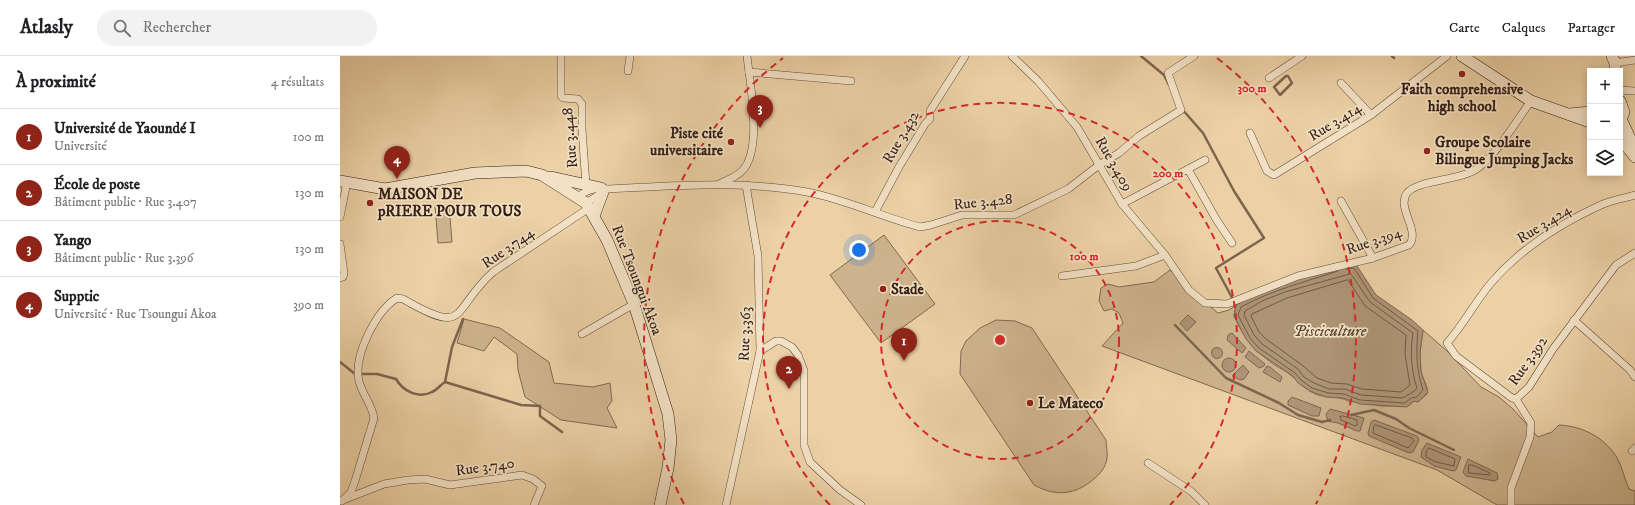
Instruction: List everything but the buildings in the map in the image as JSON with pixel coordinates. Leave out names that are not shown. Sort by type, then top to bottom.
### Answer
[{"type":"main road","points":[[1462,56],[1531,101],[1587,121]]},
{"type":"main road","points":[[1567,114],[1587,112]]},
{"type":"main road","points":[[1623,125],[1627,130],[1635,149]]},
{"type":"main road","points":[[1622,140],[1635,157]]},
{"type":"main road","name":"Rue Tsoungui Akoa","points":[[343,181],[385,189],[475,173],[526,171],[542,175],[586,206],[607,240],[634,304],[671,426],[672,440],[660,505]]},
{"type":"main road","points":[[542,175],[604,190]]},
{"type":"main road","points":[[586,206],[604,190]]},
{"type":"street","name":"Rue 3.448","points":[[561,56],[561,96],[563,98],[578,99],[582,104],[582,129],[586,185]]},
{"type":"street","points":[[628,71],[630,56]]},
{"type":"street","points":[[719,184],[742,171],[749,160],[754,147],[754,131],[747,56]]},
{"type":"street","name":"Rue 3.432","points":[[875,212],[899,167],[925,124],[930,119],[930,111],[965,56]]},
{"type":"street","name":"Rue 3.409","points":[[1012,56],[1038,81],[1077,128],[1122,204],[1165,255],[1189,290],[1199,299],[1212,304]]},
{"type":"street","name":"Rue 3.428","points":[[586,206],[589,190],[719,184],[770,186],[809,192],[920,227],[966,214],[1010,216],[1068,189],[1099,165],[1119,153],[1139,136],[1181,110],[1168,74],[1194,56]]},
{"type":"street","points":[[1269,78],[1302,56]]},
{"type":"street","name":"Rue 3.414","points":[[1250,133],[1267,171],[1274,175],[1371,115],[1447,56]]},
{"type":"street","points":[[1612,63],[1635,60]]},
{"type":"street","points":[[749,72],[851,81]]},
{"type":"street","points":[[1341,83],[1371,115]]},
{"type":"street","points":[[1623,90],[1635,91]]},
{"type":"street","name":"Rue 3.394","points":[[1212,304],[1227,304],[1298,276],[1373,258],[1409,245],[1412,242],[1404,203],[1407,193],[1412,188],[1466,175],[1478,169],[1487,160],[1531,101]]},
{"type":"street","points":[[1122,204],[1204,160]]},
{"type":"street","points":[[1188,169],[1216,219],[1232,243]]},
{"type":"street","points":[[340,217],[343,181]]},
{"type":"street","name":"Rue 3.363","points":[[726,505],[760,351],[758,256],[746,185]]},
{"type":"street","points":[[586,206],[604,190]]},
{"type":"street","name":"Rue 3.424","points":[[1516,399],[1512,398],[1456,356],[1448,343],[1489,284],[1530,244],[1603,204],[1635,194]]},
{"type":"street","points":[[1341,202],[1373,258]]},
{"type":"street","name":"Rue 3.744","points":[[341,502],[351,492],[355,482],[374,418],[358,375],[360,357],[367,336],[376,321],[397,298],[403,298],[438,317],[453,318],[461,312],[480,285],[493,272],[586,206]]},
{"type":"street","points":[[340,244],[344,273],[343,277],[340,278]]},
{"type":"street","name":"Rue 3.392","points":[[1511,505],[1511,488],[1530,437],[1531,423],[1516,399],[1530,387],[1553,349],[1616,265],[1635,253]]},
{"type":"street","points":[[1062,276],[1136,266],[1165,255]]},
{"type":"street","points":[[582,334],[634,304]]},
{"type":"street","points":[[1574,320],[1630,370],[1635,377]]},
{"type":"street","points":[[760,351],[776,341],[781,341],[792,347],[798,355],[804,371],[804,445],[810,462],[840,490],[861,505]]},
{"type":"street","points":[[1148,463],[1192,492],[1206,505]]},
{"type":"street","name":"Rue 3.740","points":[[341,502],[394,482],[424,479],[450,485],[522,474],[533,479],[542,486],[534,505]]},
{"type":"shaded area","points":[[449,205],[452,242],[438,243],[435,206]]},
{"type":"shaded area","name":"Stade","points":[[884,235],[935,304],[881,343],[830,275]]},
{"type":"shaded area","points":[[1170,270],[1218,313],[1229,310],[1236,305],[1234,316],[1241,330],[1254,348],[1274,365],[1291,375],[1315,394],[1319,395],[1382,406],[1408,406],[1414,401],[1418,402],[1427,394],[1427,388],[1421,372],[1420,352],[1423,330],[1447,351],[1481,387],[1499,397],[1513,409],[1538,437],[1552,432],[1559,425],[1574,427],[1596,436],[1608,446],[1616,456],[1629,489],[1635,491],[1635,505],[1497,505],[1437,470],[1102,346],[1123,323],[1119,313],[1112,309],[1104,311],[1099,301],[1101,288],[1108,284],[1119,287],[1154,282]]},
{"type":"shaded area","points":[[464,319],[500,328],[549,362],[554,383],[593,387],[610,383],[612,401],[607,408],[617,428],[561,420],[525,397],[518,370],[517,354],[494,337],[484,351],[457,343]]},
{"type":"shaded area","name":"Le Mateco","points":[[996,320],[1015,321],[1032,328],[1106,440],[1107,456],[1104,467],[1094,479],[1080,488],[1058,493],[1042,489],[1034,485],[960,374],[961,351],[966,341],[980,328]]},
{"type":"water","name":"Pisciculture","points":[[1355,263],[1376,295],[1412,320],[1423,330],[1420,352],[1421,372],[1428,392],[1418,402],[1414,401],[1407,407],[1360,404],[1343,398],[1326,397],[1310,391],[1298,383],[1293,376],[1256,351],[1246,339],[1234,316],[1236,305],[1265,291]]},
{"type":"water","points":[[1188,315],[1196,322],[1187,331],[1180,323]]},
{"type":"water","points":[[1232,333],[1246,348],[1242,353],[1227,340],[1228,335]]},
{"type":"water","points":[[1217,347],[1221,349],[1223,353],[1221,357],[1217,359],[1213,357],[1211,353],[1213,349]]},
{"type":"water","points":[[1249,351],[1265,364],[1264,366],[1259,368],[1245,357]]},
{"type":"water","points":[[1226,358],[1232,358],[1236,362],[1236,368],[1232,372],[1226,372],[1222,368],[1222,362]]},
{"type":"water","points":[[1243,365],[1249,372],[1244,379],[1240,380],[1232,376]]},
{"type":"water","points":[[1267,366],[1282,377],[1280,382],[1263,372]]},
{"type":"water","points":[[1292,397],[1321,408],[1319,416],[1312,416],[1288,405],[1288,401]]},
{"type":"water","points":[[1330,409],[1364,418],[1360,431],[1328,421],[1326,414]]},
{"type":"water","points":[[1374,420],[1417,436],[1419,440],[1413,452],[1409,453],[1369,436],[1368,433],[1371,422]]},
{"type":"water","points":[[1427,443],[1461,457],[1456,470],[1453,471],[1434,466],[1421,457],[1422,450]]},
{"type":"water","points":[[1468,459],[1497,473],[1498,479],[1495,481],[1466,476],[1463,472]]},
{"type":"waterway","points":[[1141,56],[1164,75],[1169,85]]},
{"type":"waterway","points":[[1286,76],[1288,76],[1292,83],[1280,95],[1274,87],[1286,76]]},
{"type":"waterway","points":[[1182,109],[1203,133],[1234,191],[1264,238],[1216,268],[1236,305]]},
{"type":"waterway","points":[[445,382],[452,347],[463,319]]},
{"type":"waterway","points":[[1175,325],[1226,378],[1279,403],[1298,415],[1322,422],[1330,420]]},
{"type":"waterway","points":[[340,362],[355,374],[377,374],[396,379],[411,393],[421,395],[432,392],[445,382]]},
{"type":"waterway","points":[[445,382],[521,405],[540,406],[540,416],[562,432]]},
{"type":"waterway","points":[[1351,415],[1374,410],[1396,419],[1409,428],[1454,450]]},
{"type":"place","name":"Faith comprehensive high school","points":[[1462,74]]},
{"type":"place","name":"Yango","points":[[760,128]]},
{"type":"place","name":"Piste cité universitaire","points":[[731,142]]},
{"type":"place","name":"Groupe Scolaire Bilingue Jumping Jacks","points":[[1427,151]]},
{"type":"place","name":"Supptic","points":[[397,179]]},
{"type":"place","name":"MAISON DE pRIERE POUR TOUS","points":[[370,203]]},
{"type":"place","name":"Stade","points":[[883,289]]},
{"type":"place","name":"Université de Yaoundé I","points":[[904,361]]},
{"type":"place","name":"École de poste","points":[[789,389]]},
{"type":"place","name":"Le Mateco","points":[[1030,403]]}]
